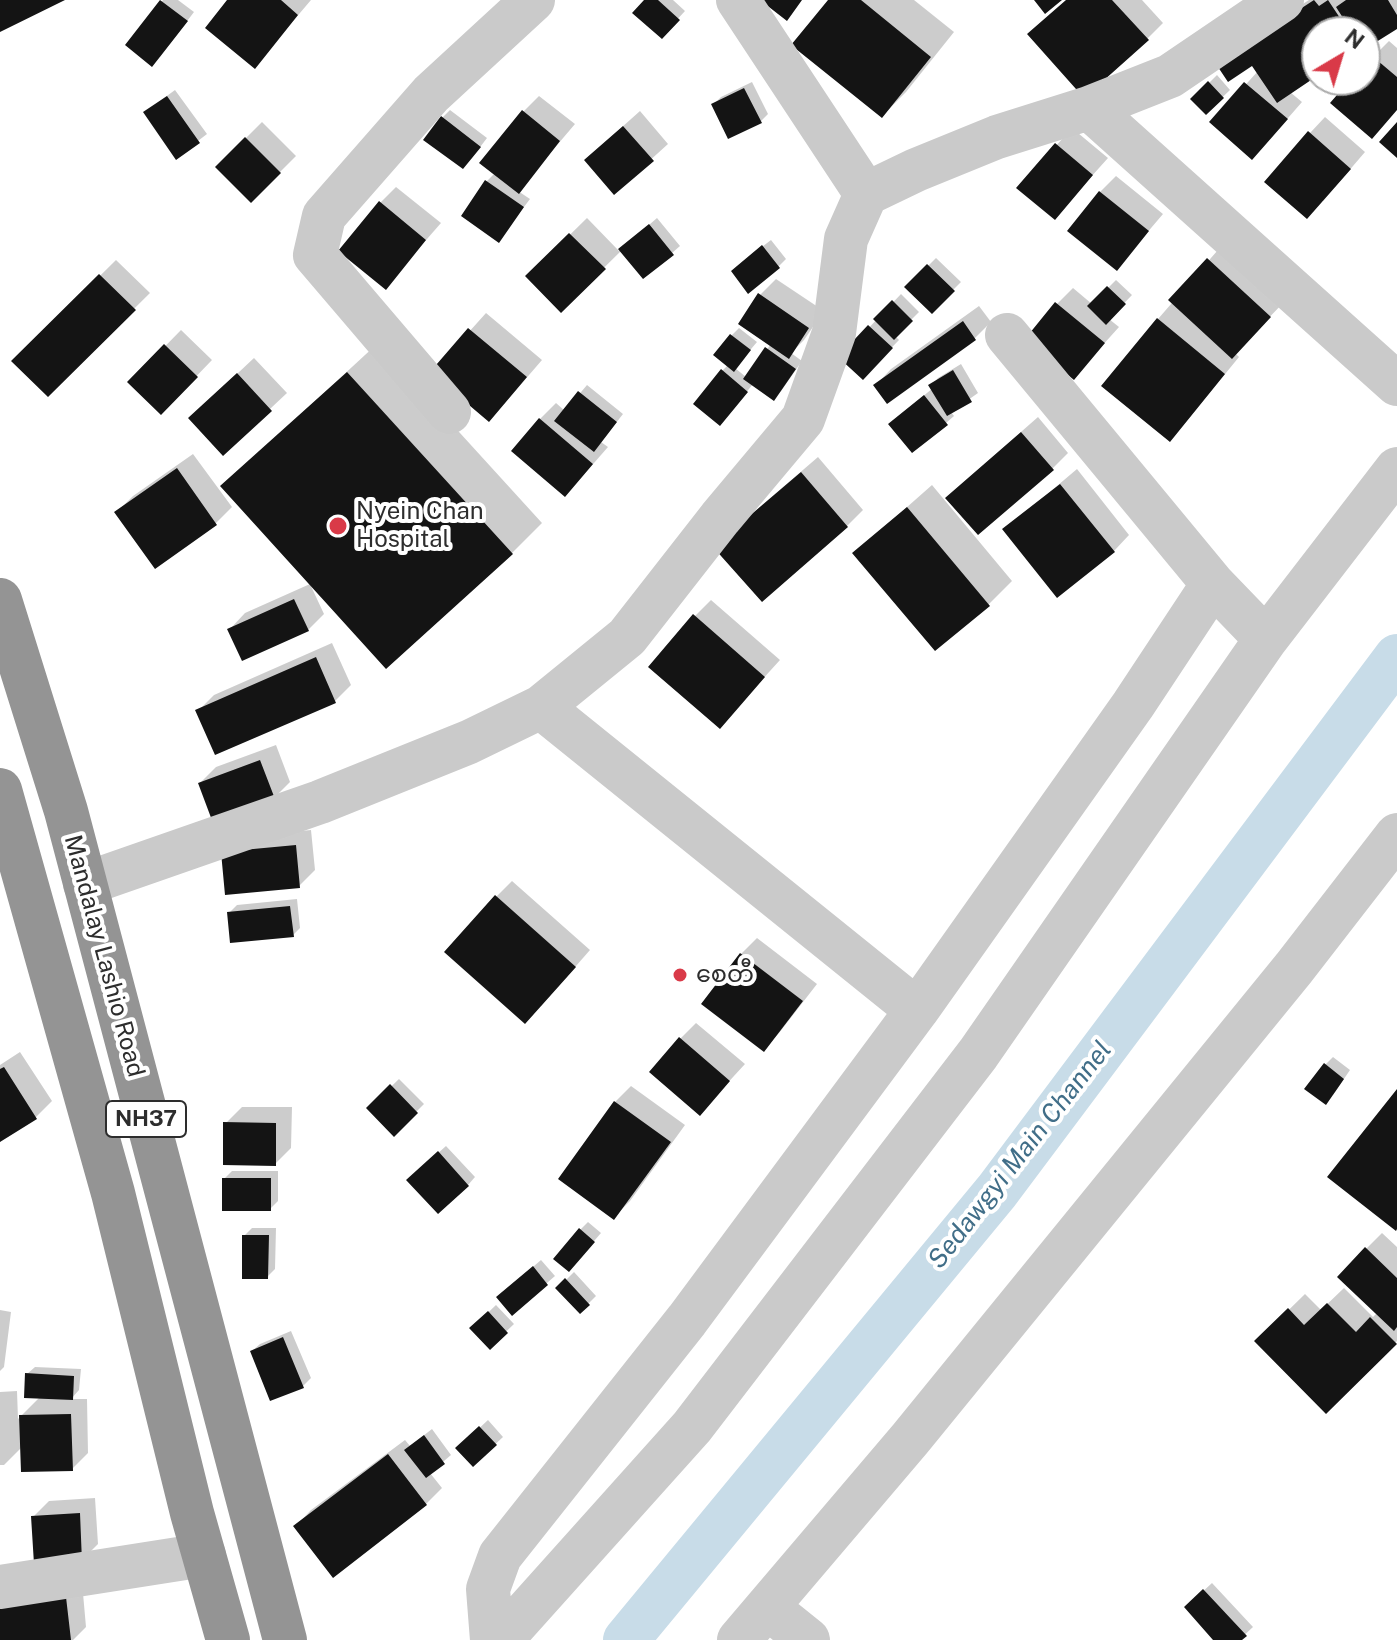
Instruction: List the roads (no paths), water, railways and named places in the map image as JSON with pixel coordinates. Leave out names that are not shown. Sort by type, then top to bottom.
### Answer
[{"type":"highway","name":"Mandalay Lashio Road","points":[[0,600],[66,811],[285,1640]]},
{"type":"highway","name":"NH37","points":[[0,790],[113,1193],[228,1640]]},
{"type":"street","points":[[449,412],[315,255],[324,216],[431,94],[533,0]]},
{"type":"street","points":[[738,0],[866,194]]},
{"type":"street","points":[[85,884],[320,802],[469,742],[541,707],[627,637],[803,419],[834,333],[846,239],[866,194],[997,137],[1089,108],[1170,76],[1282,0]]},
{"type":"street","points":[[1089,108],[1397,384]]},
{"type":"street","points":[[1007,335],[1213,584],[1266,639]]},
{"type":"street","points":[[501,1640],[692,1427],[978,1054],[1266,639],[1397,469]]},
{"type":"street","points":[[492,1640],[488,1589],[500,1556],[687,1320],[917,1010],[1133,705],[1213,584]]},
{"type":"street","points":[[541,707],[917,1010]]},
{"type":"street","points":[[739,1640],[910,1439],[1294,968],[1397,835]]},
{"type":"street","points":[[0,1587],[204,1555]]},
{"type":"street","points":[[767,1607],[808,1640]]},
{"type":"waterway","name":"Sedawgyi Main Channel","points":[[626,1640],[997,1191],[1397,657]]},
{"type":"place","name":"Nyein Chan Hospital","points":[[338,526]]},
{"type":"place","name":"စေတီ","points":[[680,975]]}]
